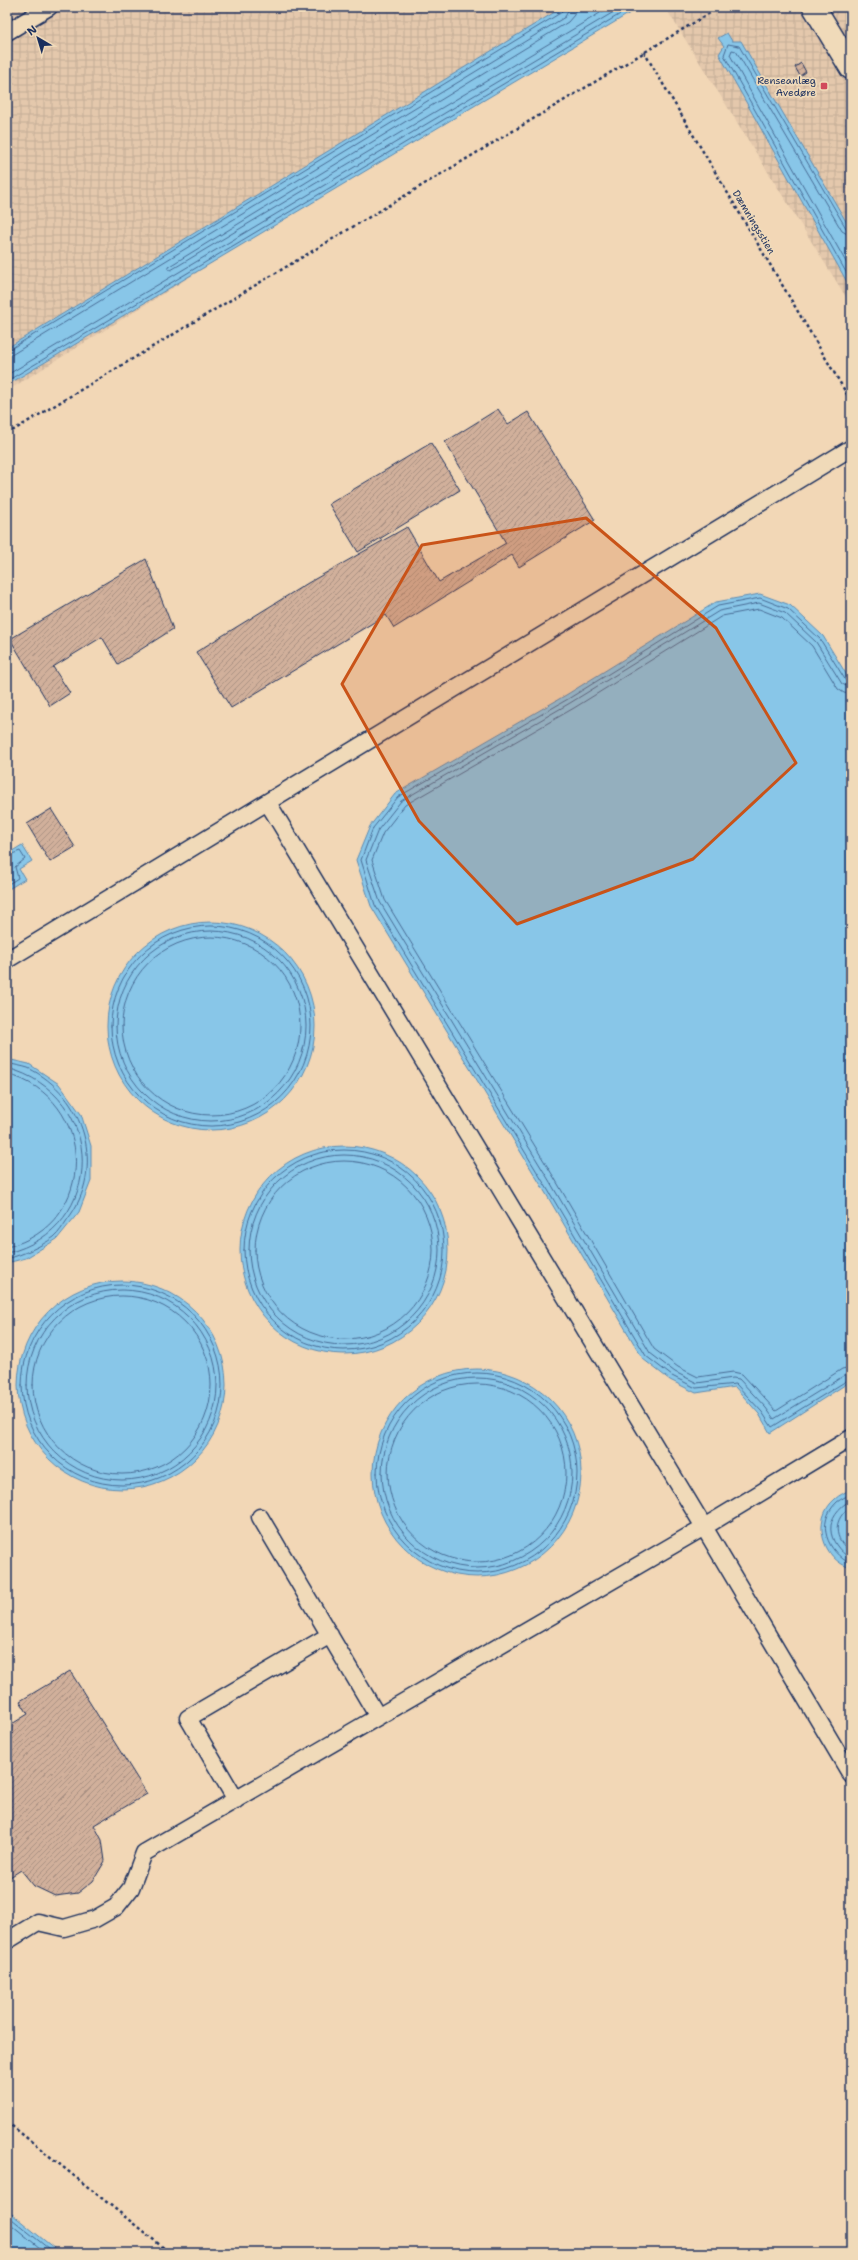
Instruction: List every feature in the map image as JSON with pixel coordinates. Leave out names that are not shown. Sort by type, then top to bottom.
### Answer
[{"type":"street","points":[[814,7],[851,68]]},
{"type":"lane","points":[[7,32],[49,7]]},
{"type":"lane","points":[[7,960],[851,448]]},
{"type":"lane","points":[[268,803],[704,1527],[851,1775]]},
{"type":"lane","points":[[7,1941],[38,1922],[64,1928],[95,1919],[116,1907],[131,1888],[144,1853],[704,1527],[851,1438]]},
{"type":"lane","points":[[260,1517],[378,1717]]},
{"type":"lane","points":[[236,1800],[188,1718],[330,1636]]},
{"type":"path","points":[[7,434],[720,7]]},
{"type":"path","name":"Dæmningsstien","points":[[644,52],[851,401]]},
{"type":"path","points":[[7,2122],[170,2253]]},
{"type":"highlighted area","points":[[586,518],[716,628],[796,763],[693,859],[517,924],[419,821],[342,684],[422,545]]},
{"type":"shaded area","points":[[7,7],[623,7],[7,391]]},
{"type":"shaded area","points":[[665,7],[851,7],[851,305]]},
{"type":"water","points":[[563,7],[640,7],[7,385],[7,348]]},
{"type":"water","points":[[727,33],[732,41],[741,41],[851,230],[851,289],[719,54],[724,46],[718,38]]},
{"type":"water","points":[[760,594],[790,605],[823,636],[851,682],[851,1381],[770,1433],[759,1414],[735,1387],[696,1393],[670,1380],[643,1359],[542,1187],[371,906],[356,860],[370,826],[395,794],[566,695],[716,602]]},
{"type":"water","points":[[22,845],[32,861],[19,869],[25,879],[7,890],[7,850],[9,853]]},
{"type":"water","points":[[201,922],[221,922],[241,926],[260,934],[269,939],[285,952],[298,968],[307,986],[311,996],[315,1016],[315,1036],[311,1056],[307,1066],[298,1084],[285,1100],[269,1113],[241,1126],[221,1130],[201,1130],[181,1126],[162,1118],[153,1113],[137,1100],[124,1084],[111,1056],[107,1036],[107,1016],[111,996],[119,977],[124,968],[137,952],[153,939],[181,926]]},
{"type":"water","points":[[7,1059],[29,1064],[59,1084],[81,1114],[91,1146],[91,1181],[79,1212],[57,1239],[26,1258],[7,1263]]},
{"type":"water","points":[[334,1146],[354,1146],[374,1150],[393,1158],[402,1163],[418,1176],[431,1192],[440,1210],[444,1220],[448,1240],[448,1260],[444,1280],[440,1290],[431,1308],[418,1324],[402,1337],[374,1350],[354,1354],[334,1354],[314,1350],[295,1342],[278,1331],[263,1316],[252,1299],[244,1280],[240,1260],[240,1240],[244,1220],[252,1201],[263,1184],[278,1169],[295,1158],[314,1150]]},
{"type":"water","points":[[112,1281],[132,1281],[152,1285],[171,1293],[180,1298],[196,1311],[209,1327],[218,1345],[222,1355],[226,1375],[226,1395],[222,1415],[218,1425],[209,1443],[196,1459],[180,1472],[152,1485],[132,1489],[112,1489],[92,1485],[73,1477],[64,1472],[48,1459],[35,1443],[22,1415],[18,1395],[18,1375],[22,1355],[30,1336],[35,1327],[48,1311],[64,1298],[92,1285]]},
{"type":"water","points":[[467,1369],[487,1369],[507,1373],[526,1381],[535,1386],[551,1399],[564,1415],[573,1433],[577,1443],[581,1463],[581,1483],[577,1503],[573,1513],[564,1531],[551,1547],[535,1560],[507,1573],[487,1577],[467,1577],[447,1573],[428,1565],[411,1554],[396,1539],[385,1522],[377,1503],[373,1483],[373,1463],[377,1443],[385,1424],[396,1407],[411,1392],[428,1381],[447,1373]]},
{"type":"water","points":[[851,1489],[851,1568],[841,1564],[833,1557],[823,1538],[822,1528],[823,1517],[828,1507],[837,1498]]},
{"type":"water","points":[[7,2210],[60,2253],[7,2253]]},
{"type":"building","points":[[801,63],[806,72],[800,76],[795,67]]},
{"type":"building","points":[[498,409],[508,424],[528,412],[595,520],[519,567],[512,555],[394,628],[386,615],[231,708],[196,652],[308,583],[407,527],[439,582],[506,543],[445,442]]},
{"type":"building","points":[[431,443],[460,490],[358,552],[329,504]]},
{"type":"building","points":[[146,559],[173,629],[118,664],[102,637],[53,667],[70,693],[50,706],[10,639]]},
{"type":"building","points":[[51,809],[75,847],[50,862],[27,824]]},
{"type":"building","points":[[70,1671],[147,1794],[94,1825],[102,1840],[105,1861],[93,1881],[78,1893],[55,1896],[34,1886],[21,1870],[7,1879],[7,1727],[28,1714],[20,1701]]},
{"type":"place","name":"Renseanlæg Avedøre","points":[[824,86]]}]
